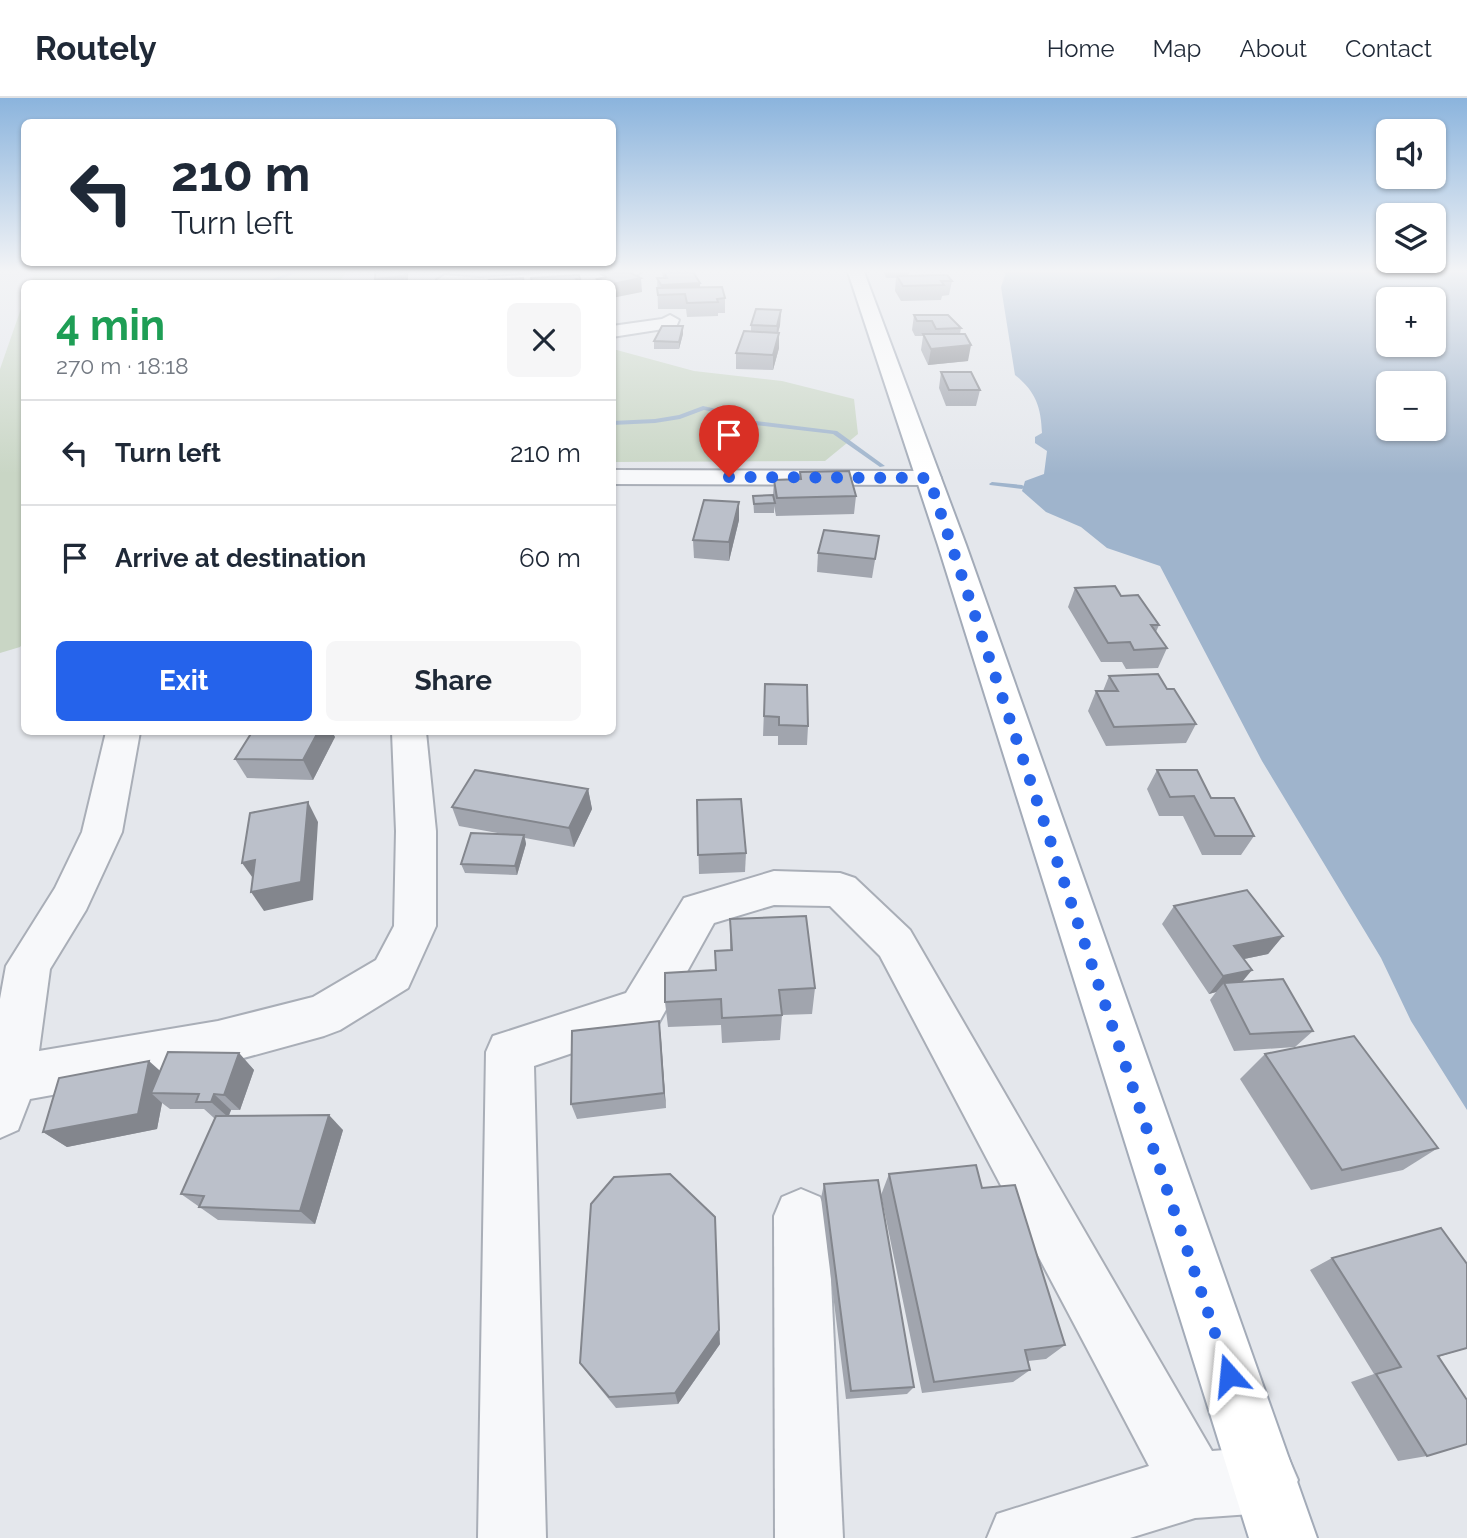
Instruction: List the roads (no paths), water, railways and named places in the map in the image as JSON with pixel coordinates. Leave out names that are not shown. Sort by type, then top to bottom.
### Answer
[{"type":"main road","points":[[880,339],[929,478],[1274,1509]]},
{"type":"street","points":[[616,477],[929,478]]},
{"type":"street","points":[[122,735],[102,832],[71,898],[28,965],[5,1096],[324,1015],[392,974],[415,926],[416,831],[409,735]]},
{"type":"street","points":[[512,1538],[510,1052],[642,1009],[699,910],[774,888],[840,890],[895,943],[1195,1485]]},
{"type":"street","points":[[801,1216],[809,1538]]},
{"type":"street","points":[[1021,1538],[1195,1485],[1274,1509]]},
{"type":"water","points":[[1009,339],[1376,339],[1376,357],[1446,357],[1446,339],[1467,339],[1467,1110],[1411,1021],[1381,958],[1262,761],[1160,566],[1107,548],[1081,527],[1046,512],[1022,491],[1025,481],[1044,474],[1047,451],[1035,443],[1035,437],[1042,433],[1040,415],[1033,394],[1015,375]]},
{"type":"waterway","points":[[616,423],[680,417],[703,408],[746,422],[835,432],[882,466]]},
{"type":"waterway","points":[[992,484],[1022,487]]}]
